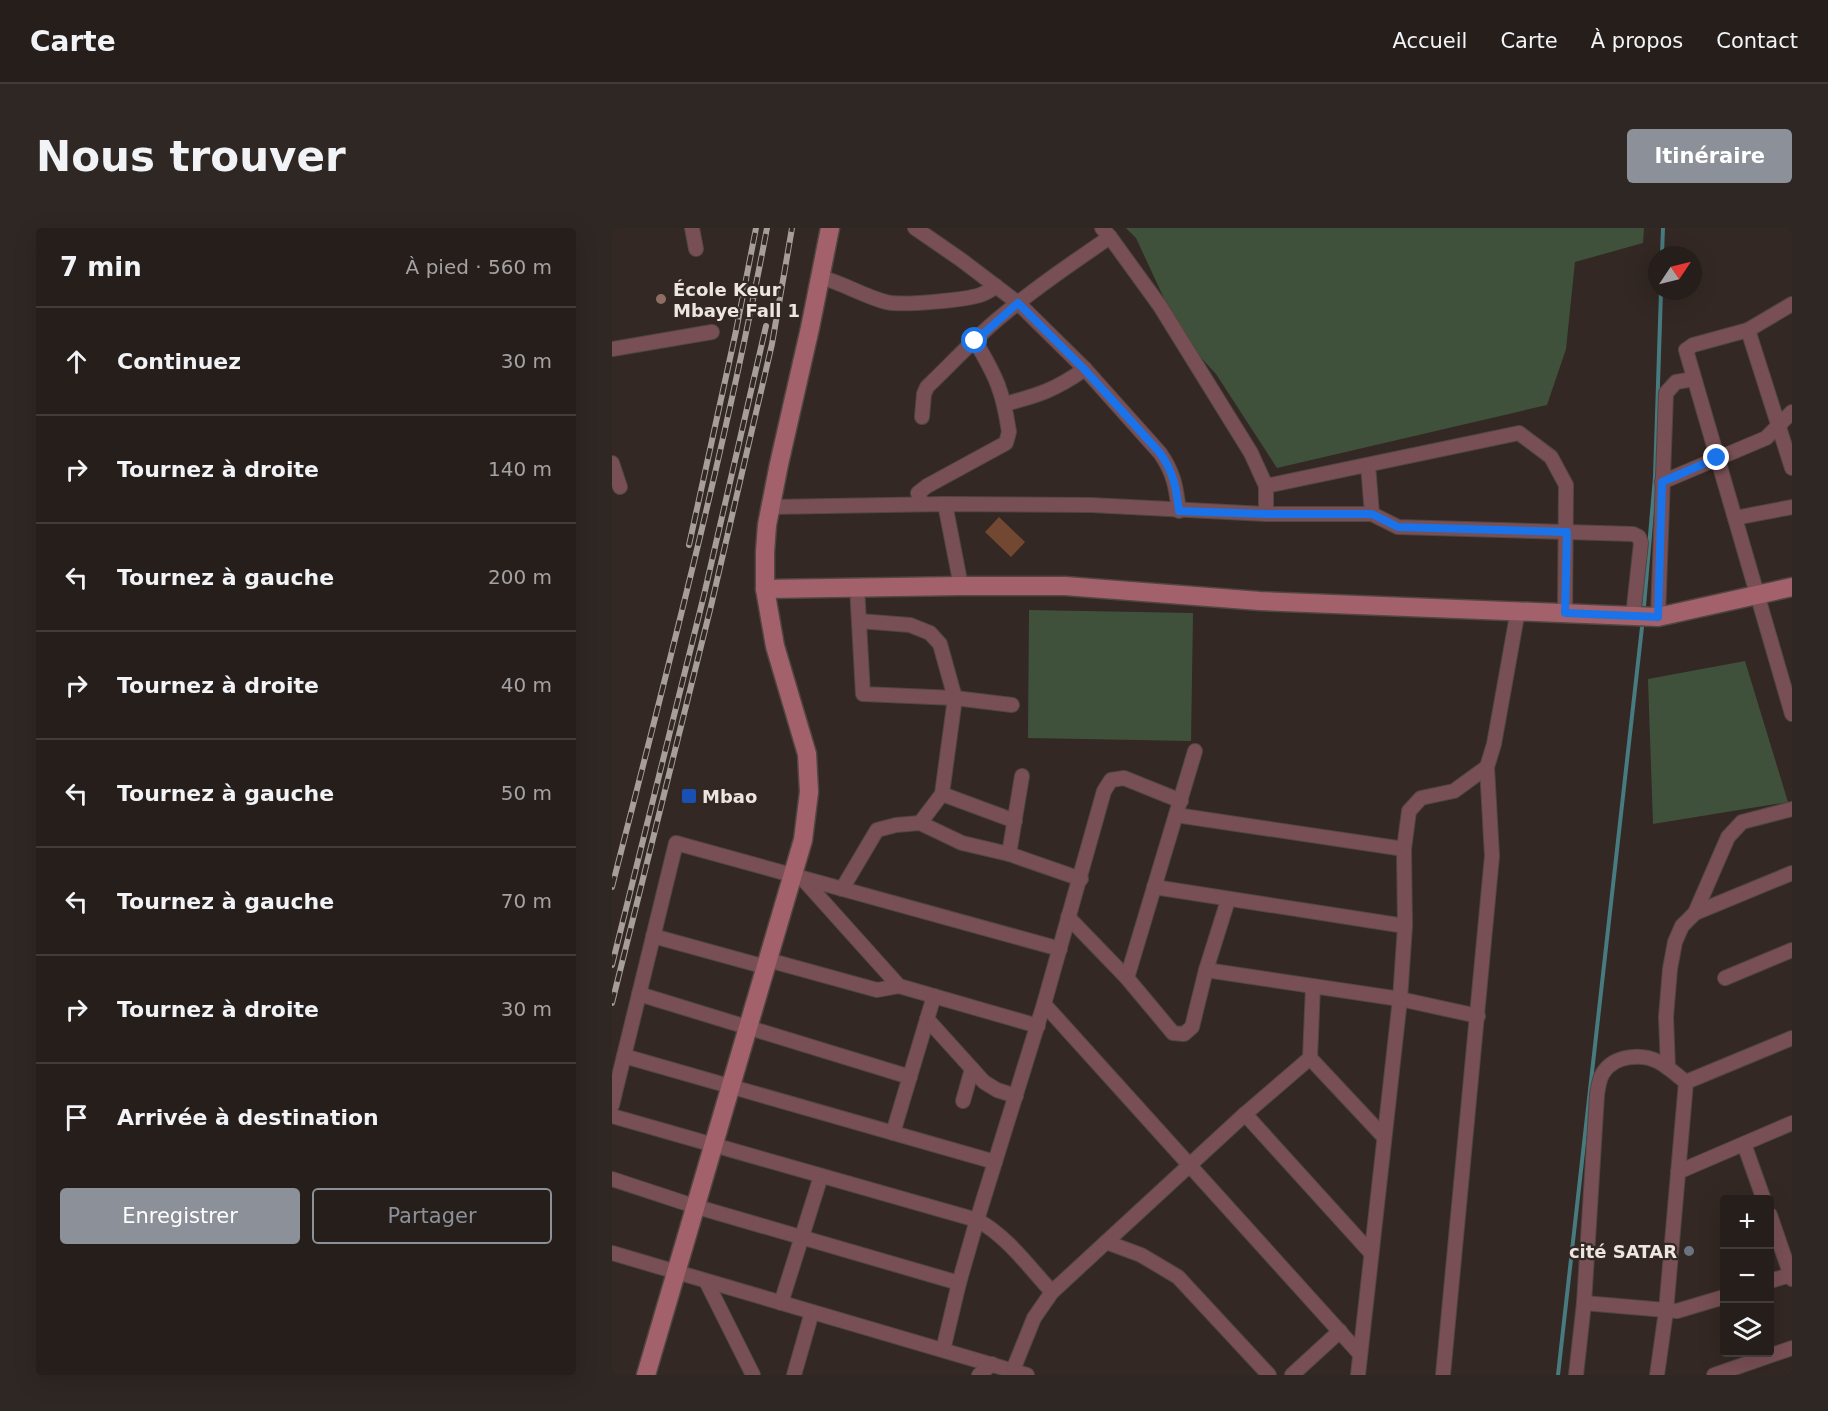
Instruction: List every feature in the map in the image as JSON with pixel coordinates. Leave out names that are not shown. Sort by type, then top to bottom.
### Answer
[{"type":"street","points":[[692,228],[696,249]]},
{"type":"street","points":[[646,1375],[767,963],[798,876],[809,792],[807,754],[775,646],[765,589],[765,552],[771,507],[830,228]]},
{"type":"street","points":[[915,228],[1018,303],[1084,369],[1170,466],[1179,511]]},
{"type":"street","points":[[922,417],[924,394],[927,387],[1018,303],[1106,232],[1160,306],[1251,453],[1266,486],[1266,514]]},
{"type":"street","points":[[820,277],[834,280],[888,303],[904,304],[973,297],[987,293],[996,286]]},
{"type":"street","points":[[1792,304],[1748,330],[1693,345],[1686,350],[1792,714]]},
{"type":"street","points":[[1748,330],[1792,468]]},
{"type":"street","points":[[612,349],[712,332]]},
{"type":"street","points":[[922,504],[918,494],[927,486],[1006,443],[1010,432],[1005,404],[994,373],[975,341]]},
{"type":"street","points":[[1005,404],[1051,391],[1084,369]]},
{"type":"street","points":[[1658,617],[1666,393],[1676,382],[1694,379]]},
{"type":"street","points":[[1662,482],[1766,438],[1792,412]]},
{"type":"street","points":[[1266,486],[1519,433],[1551,456],[1566,484],[1565,613]]},
{"type":"street","points":[[612,464],[620,488]]},
{"type":"street","points":[[1368,465],[1372,514]]},
{"type":"street","points":[[771,507],[922,504],[1091,505],[1266,514],[1372,514],[1398,527],[1634,534],[1639,537],[1641,543],[1633,616]]},
{"type":"street","points":[[945,504],[962,586]]},
{"type":"street","points":[[1735,519],[1792,507]]},
{"type":"street","points":[[765,589],[1065,586],[1260,601],[1658,617],[1792,587]]},
{"type":"street","points":[[856,587],[863,694],[955,698],[1012,705]]},
{"type":"street","points":[[1443,1375],[1492,856],[1487,767],[1494,744],[1518,610]]},
{"type":"street","points":[[859,621],[910,625],[930,633],[940,644],[955,698],[942,794],[920,823]]},
{"type":"street","points":[[1127,978],[1196,751]]},
{"type":"street","points":[[1358,1375],[1400,999],[1405,926],[1404,849],[1410,811],[1421,798],[1454,792],[1487,767]]},
{"type":"street","points":[[1009,854],[1022,777]]},
{"type":"street","points":[[943,1350],[977,1220],[1038,1026],[1104,791],[1111,780],[1124,778],[1180,801]]},
{"type":"street","points":[[942,794],[1015,821]]},
{"type":"street","points":[[1668,1068],[1666,1017],[1675,942],[1682,926],[1695,913],[1728,837],[1735,828],[1742,822],[1792,809]]},
{"type":"street","points":[[1176,816],[1404,849]]},
{"type":"street","points":[[842,889],[877,830],[896,825],[920,823],[962,843],[1009,854],[1081,879]]},
{"type":"street","points":[[612,1105],[676,843],[1060,949]]},
{"type":"street","points":[[1695,913],[1792,873]]},
{"type":"street","points":[[798,876],[899,986]]},
{"type":"street","points":[[1154,887],[1405,926]]},
{"type":"street","points":[[1068,917],[1127,978],[1173,1033],[1184,1034],[1192,1027],[1206,970],[1228,900]]},
{"type":"street","points":[[653,936],[877,990],[899,986],[1038,1026]]},
{"type":"street","points":[[1725,978],[1792,950]]},
{"type":"street","points":[[1206,970],[1400,999],[1478,1016]]},
{"type":"street","points":[[1313,986],[1310,1058],[1384,1137]]},
{"type":"street","points":[[639,994],[910,1077]]},
{"type":"street","points":[[892,1133],[934,996]]},
{"type":"street","points":[[1044,1004],[1360,1354]]},
{"type":"street","points":[[927,1019],[984,1082],[997,1090],[1016,1096]]},
{"type":"street","points":[[1686,1082],[1792,1038]]},
{"type":"street","points":[[624,1056],[995,1162]]},
{"type":"street","points":[[1576,1375],[1584,1303],[1596,1095],[1602,1074],[1609,1065],[1616,1061],[1645,1057],[1659,1062],[1686,1082]]},
{"type":"street","points":[[612,1253],[1020,1373],[1034,1318],[1052,1292],[1245,1114],[1310,1058]]},
{"type":"street","points":[[963,1101],[972,1068]]},
{"type":"street","points":[[1657,1375],[1666,1311],[1686,1082]]},
{"type":"street","points":[[1245,1114],[1371,1252]]},
{"type":"street","points":[[612,1116],[977,1220],[1000,1235],[1052,1292]]},
{"type":"street","points":[[1678,1172],[1792,1123]]},
{"type":"street","points":[[1744,1144],[1762,1195]]},
{"type":"street","points":[[781,1303],[821,1176]]},
{"type":"street","points":[[612,1179],[694,1206],[959,1283]]},
{"type":"street","points":[[1774,1227],[1791,1277],[1774,1280]]},
{"type":"street","points":[[1106,1242],[1141,1255],[1178,1277],[1269,1375]]},
{"type":"street","points":[[706,1281],[753,1375]]},
{"type":"street","points":[[1584,1303],[1677,1311],[1720,1298]]},
{"type":"street","points":[[795,1375],[812,1312]]},
{"type":"street","points":[[1292,1375],[1340,1331]]},
{"type":"street","points":[[1714,1375],[1792,1348]]},
{"type":"street","points":[[979,1375],[992,1364]]},
{"type":"green space","points":[[1126,228],[1644,228],[1643,243],[1575,262],[1566,349],[1547,405],[1277,468],[1216,374],[1182,337],[1136,238]]},
{"type":"green space","points":[[1029,610],[1193,613],[1191,741],[1028,738]]},
{"type":"green space","points":[[1745,661],[1788,802],[1653,824],[1648,679]]},
{"type":"building","points":[[999,517],[1025,542],[1011,557],[985,532]]},
{"type":"waterway","points":[[1662,246],[1663,228]]},
{"type":"waterway","points":[[1644,606],[1655,477],[1661,300]]},
{"type":"waterway","points":[[1558,1375],[1642,627]]},
{"type":"railway","points":[[689,545],[756,228]]},
{"type":"railway","points":[[612,887],[675,641],[714,476],[767,228]]},
{"type":"railway","points":[[612,1003],[711,606],[772,344],[792,228]]},
{"type":"railway","points":[[612,965],[704,595],[766,326]]},
{"type":"place","name":"École Keur Mbaye Fall 1","points":[[661,299]]},
{"type":"place","name":"Mbao","points":[[689,796]]},
{"type":"place","name":"cité SATAR","points":[[1689,1251]]},
{"type":"route","points":[[975,341],[1018,303],[1084,369],[1160,453],[1170,466],[1179,511],[1372,514],[1398,527],[1567,532],[1565,613],[1658,617],[1662,482],[1717,458]]}]
